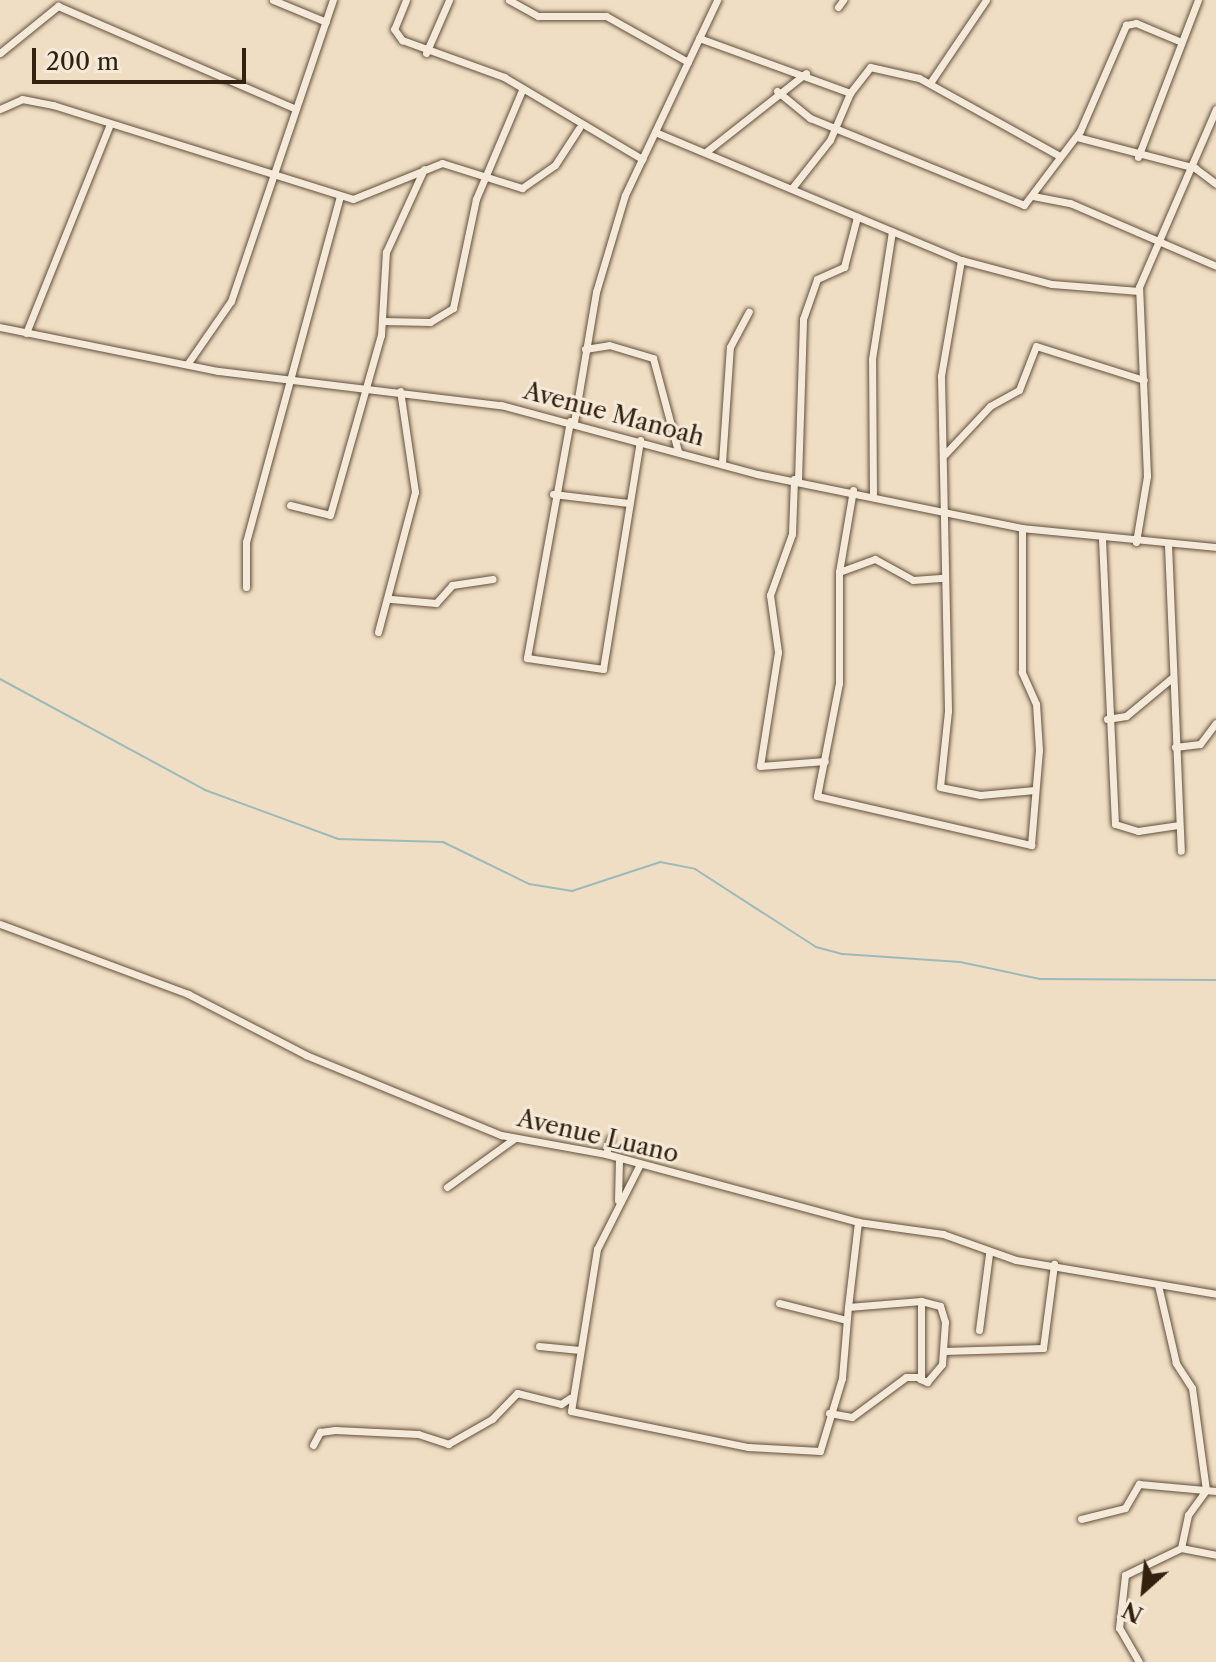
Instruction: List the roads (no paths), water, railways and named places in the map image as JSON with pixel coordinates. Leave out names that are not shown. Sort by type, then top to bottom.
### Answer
[{"type":"street","points":[[273,0],[326,22]]},
{"type":"street","points":[[188,363],[224,317],[333,0]]},
{"type":"street","points":[[406,0],[394,32],[426,53],[498,74],[579,128],[642,159]]},
{"type":"street","points":[[426,53],[449,0]]},
{"type":"street","points":[[509,0],[522,3],[538,16],[606,16],[688,62]]},
{"type":"street","points":[[640,440],[605,665],[594,673],[525,656],[553,494],[612,236],[642,159],[717,0]]},
{"type":"street","points":[[930,83],[986,0]]},
{"type":"street","points":[[1138,157],[1179,41],[1198,0]]},
{"type":"street","points":[[0,53],[58,6],[296,109]]},
{"type":"street","points":[[777,91],[793,110],[1017,204],[1033,196],[1058,155],[1077,137],[1126,25],[1179,41]]},
{"type":"street","points":[[699,38],[806,73],[850,93]]},
{"type":"street","points":[[792,188],[836,130],[850,93],[870,67],[930,83],[1058,155]]},
{"type":"street","points":[[707,151],[777,91],[806,73]]},
{"type":"street","points":[[383,321],[430,322],[449,314],[486,176],[522,90]]},
{"type":"street","points":[[0,109],[29,99],[109,127],[340,197],[358,199],[442,163],[517,187],[530,183],[555,165],[579,128]]},
{"type":"street","points":[[1136,542],[1147,476],[1139,291],[1187,167],[1216,109]]},
{"type":"street","points":[[26,333],[109,127]]},
{"type":"street","points":[[655,132],[707,151],[961,260],[1052,284],[1139,291]]},
{"type":"street","points":[[1077,137],[1138,157],[1187,167],[1216,184]]},
{"type":"street","points":[[290,505],[330,515],[368,388],[383,321],[386,252],[424,169]]},
{"type":"street","points":[[1033,196],[1061,200],[1216,266]]},
{"type":"street","points":[[246,587],[246,542],[287,378],[340,197]]},
{"type":"street","points":[[825,761],[760,766],[778,652],[770,595],[792,534],[803,319],[817,279],[844,267],[857,217]]},
{"type":"street","points":[[873,494],[872,359],[892,232]]},
{"type":"street","points":[[961,260],[943,360],[948,711],[940,787],[980,795],[1035,790]]},
{"type":"street","points":[[722,463],[730,347],[749,312]]},
{"type":"street","name":"Avenue Manoah","points":[[0,327],[188,363],[400,391],[572,421],[722,463],[1022,528],[1102,539],[1216,547]]},
{"type":"street","points":[[585,349],[609,345],[653,358],[678,451]]},
{"type":"street","points":[[945,454],[990,406],[1019,390],[1036,346],[1144,380]]},
{"type":"street","points":[[378,632],[391,599],[415,485],[400,391]]},
{"type":"street","points":[[853,490],[839,572],[839,683],[819,798],[1018,844],[1036,842],[1038,717],[1022,672],[1022,528]]},
{"type":"street","points":[[553,494],[628,503]]},
{"type":"street","points":[[1102,539],[1107,719],[1118,828],[1178,825]]},
{"type":"street","points":[[1168,545],[1181,851]]},
{"type":"street","points":[[839,572],[875,559],[913,580],[944,578]]},
{"type":"street","points":[[391,599],[436,603],[452,585],[493,579]]},
{"type":"street","points":[[1107,719],[1126,716],[1173,677]]},
{"type":"street","points":[[1175,747],[1200,744],[1216,723]]},
{"type":"street","name":"Avenue Luano","points":[[0,924],[188,994],[306,1055],[515,1138],[606,1154],[858,1222],[943,1234],[989,1254],[1216,1294]]},
{"type":"street","points":[[447,1187],[515,1138]]},
{"type":"street","points":[[606,1154],[610,1139]]},
{"type":"street","points":[[618,1200],[619,1159]]},
{"type":"street","points":[[640,1164],[618,1200],[588,1281],[572,1397],[571,1411],[578,1414],[748,1447],[820,1451],[842,1378],[858,1222]]},
{"type":"street","points":[[979,1330],[989,1254]]},
{"type":"street","points":[[943,1351],[1043,1348],[1054,1264]]},
{"type":"street","points":[[1158,1285],[1176,1363],[1192,1388],[1206,1490],[1188,1515],[1181,1548]]},
{"type":"street","points":[[829,1413],[852,1417],[906,1377],[930,1380],[943,1351],[945,1315],[921,1301],[848,1307]]},
{"type":"street","points":[[920,1379],[921,1301]]},
{"type":"street","points":[[779,1303],[846,1320]]},
{"type":"street","points":[[539,1346],[580,1350]]},
{"type":"street","points":[[313,1445],[320,1432],[335,1430],[418,1434],[448,1444],[492,1419],[517,1393],[561,1404],[572,1397]]},
{"type":"street","points":[[1081,1519],[1125,1508],[1139,1484],[1216,1491]]},
{"type":"street","points":[[1139,1662],[1119,1628],[1129,1591],[1125,1575],[1181,1548],[1216,1555]]},
{"type":"waterway","points":[[0,679],[205,790],[338,839],[443,842],[529,884],[572,891],[660,862],[695,869],[816,947],[843,954],[960,962],[1040,979],[1216,980]]}]
